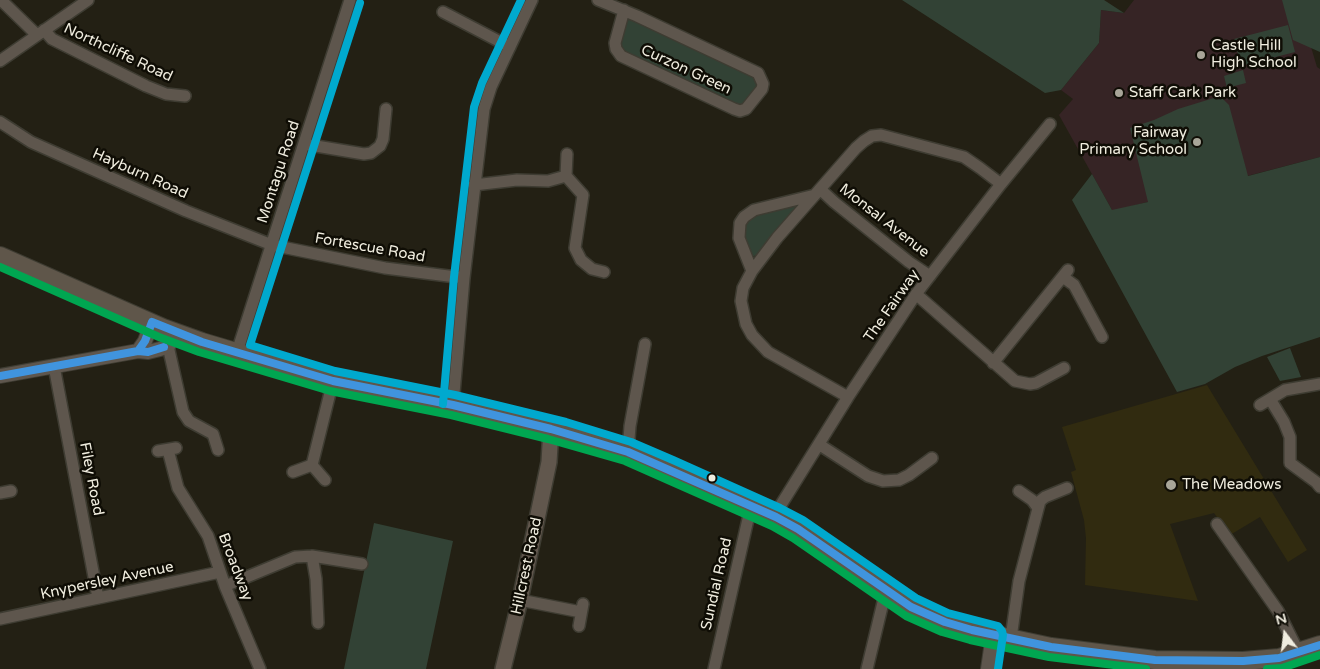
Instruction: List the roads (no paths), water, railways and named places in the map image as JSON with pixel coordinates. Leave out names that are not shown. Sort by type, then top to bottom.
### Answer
[{"type":"main road","points":[[0,256],[165,332],[334,381],[453,405],[558,431],[628,452],[776,517],[911,606],[945,622],[972,630],[1051,647],[1155,660],[1229,662],[1278,658],[1299,653],[1320,644]]},
{"type":"main road","name":"Hillcrest Road","points":[[503,669],[558,431]]},
{"type":"street","name":"Northcliffe Road","points":[[1,0],[40,32],[52,39],[146,86],[166,94],[185,96]]},
{"type":"street","points":[[0,61],[88,0]]},
{"type":"street","name":"Montagu Road","points":[[237,352],[350,0]]},
{"type":"street","points":[[453,405],[464,278],[484,110],[492,87],[532,0]]},
{"type":"street","name":"Curzon Green","points":[[598,0],[624,10],[758,73],[763,84],[762,89],[746,109],[740,111],[621,56],[616,49],[615,43],[624,10]]},
{"type":"street","points":[[443,12],[510,47]]},
{"type":"street","points":[[304,144],[364,154],[371,153],[380,146],[383,139],[386,109]]},
{"type":"street","name":"Hayburn Road","points":[[0,122],[31,142],[186,211],[272,245]]},
{"type":"street","name":"The Fairway","points":[[776,517],[779,508],[848,397],[916,294],[1050,124]]},
{"type":"street","points":[[848,397],[768,352],[752,335],[746,324],[741,301],[743,288],[752,271],[777,238],[817,192],[864,141],[872,136],[881,135],[964,158],[1001,184]]},
{"type":"street","points":[[567,154],[566,176],[583,195],[575,248],[581,260],[592,269],[604,272]]},
{"type":"street","points":[[474,185],[517,180],[548,181],[566,176]]},
{"type":"street","points":[[752,271],[739,238],[740,223],[744,217],[754,210],[817,192]]},
{"type":"street","name":"Monsal Avenue","points":[[817,192],[834,202],[909,262],[930,276]]},
{"type":"street","name":"Fortescue Road","points":[[272,245],[385,268],[464,278]]},
{"type":"street","points":[[993,363],[1066,273],[1100,329]]},
{"type":"street","points":[[916,294],[1008,377],[1021,384],[1052,379],[1064,368]]},
{"type":"street","points":[[138,351],[145,341],[165,332]]},
{"type":"street","points":[[0,376],[138,351],[148,352],[165,332]]},
{"type":"street","points":[[165,332],[183,412],[189,421],[213,434],[218,450]]},
{"type":"street","points":[[628,452],[630,426],[645,344]]},
{"type":"street","name":"Filey Road","points":[[54,366],[98,598]]},
{"type":"street","points":[[312,465],[334,381]]},
{"type":"street","points":[[1320,384],[1294,387],[1265,402],[1284,422],[1290,436],[1290,463],[1320,487]]},
{"type":"street","points":[[818,445],[868,476],[883,481],[899,480],[909,475],[932,457]]},
{"type":"street","name":"Broadway","points":[[167,450],[178,488],[208,536],[225,586],[260,669]]},
{"type":"street","points":[[293,472],[312,465]]},
{"type":"street","points":[[312,465],[325,480]]},
{"type":"street","points":[[1011,638],[1019,581],[1040,501],[1067,488]]},
{"type":"street","points":[[1019,492],[1032,500],[1038,508]]},
{"type":"street","name":"Sundial Road","points":[[714,669],[750,506]]},
{"type":"street","points":[[1217,524],[1278,611],[1299,653]]},
{"type":"street","points":[[312,556],[316,579],[318,624]]},
{"type":"street","points":[[225,586],[288,559],[312,556],[362,564]]},
{"type":"street","name":"Knypersley Avenue","points":[[0,619],[220,572]]},
{"type":"street","points":[[867,669],[886,590]]},
{"type":"street","points":[[520,600],[582,608],[579,626]]},
{"type":"street","points":[[988,669],[993,635]]},
{"type":"place","name":"Castle Hill High School","points":[[1201,55]]},
{"type":"place","name":"Staff Cark Park","points":[[1119,93]]},
{"type":"place","name":"Fairway Primary School","points":[[1197,142]]},
{"type":"place","name":"The Meadows","points":[[1171,485]]}]
